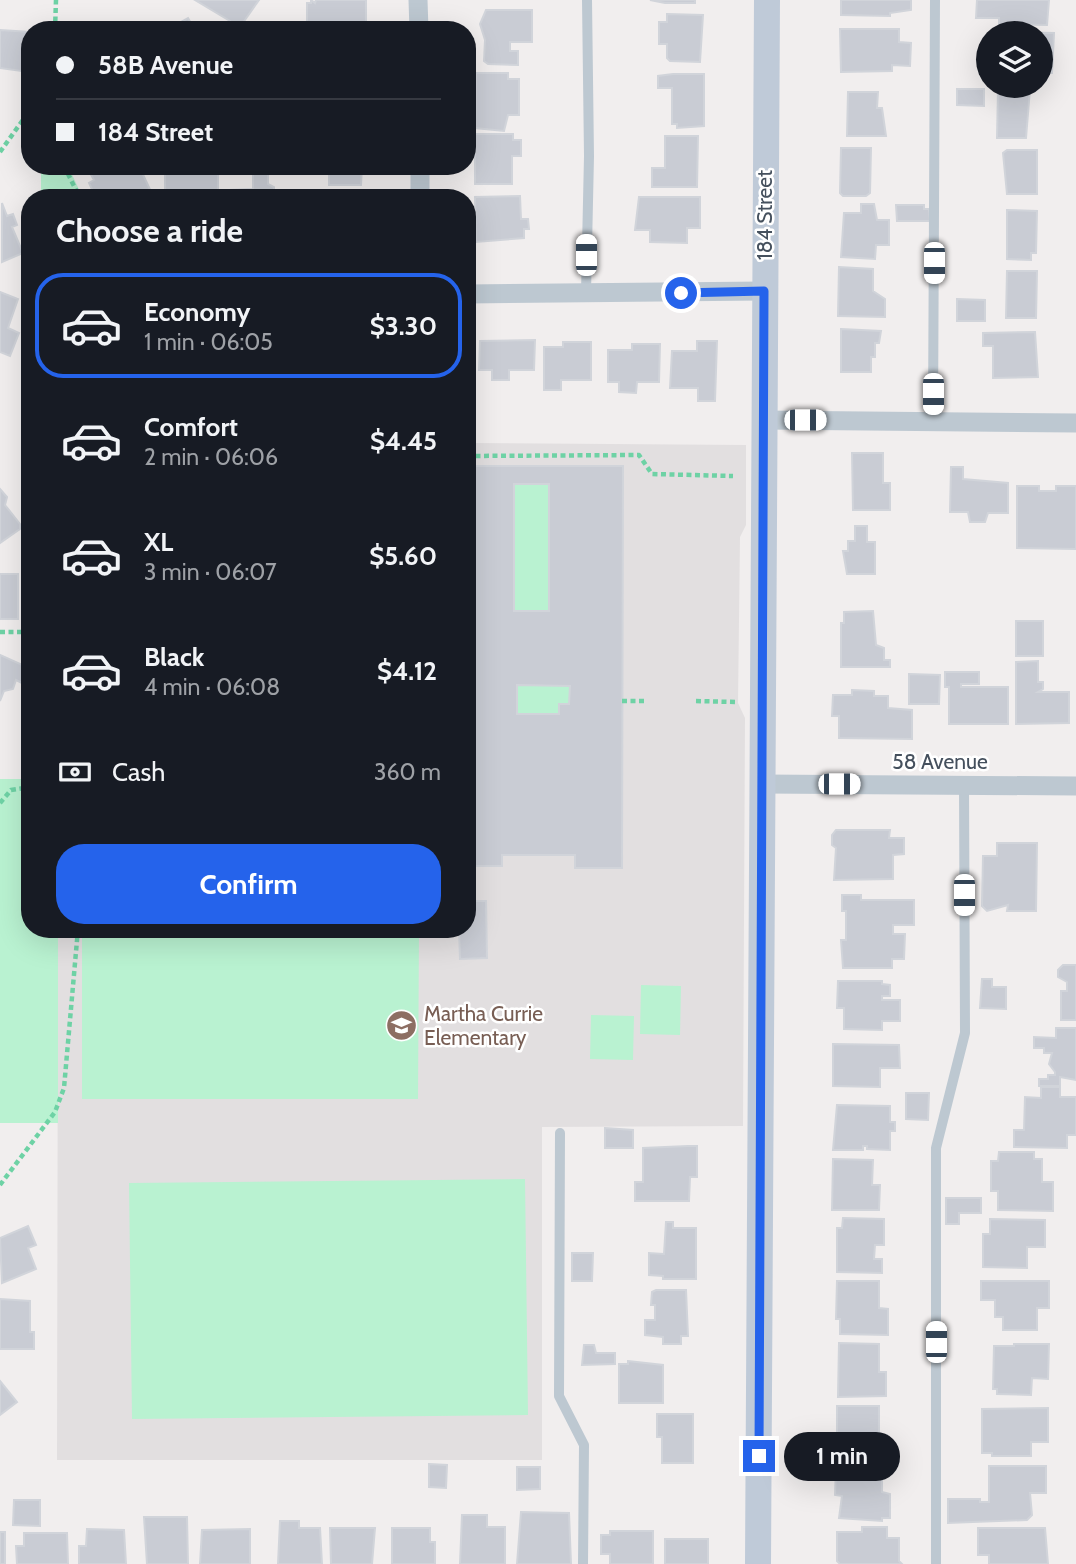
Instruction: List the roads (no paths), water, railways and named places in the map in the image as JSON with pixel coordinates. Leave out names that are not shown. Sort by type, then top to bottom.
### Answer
[{"type":"main road","name":"184 Street","points":[[758,1564],[767,0]]},
{"type":"street","points":[[418,0],[419,21]]},
{"type":"street","points":[[476,294],[764,291]]},
{"type":"street","points":[[763,420],[1076,423]]},
{"type":"street","name":"58 Avenue","points":[[762,784],[1076,786]]},
{"type":"lane","points":[[586,294],[589,156],[587,0]]},
{"type":"lane","points":[[933,421],[935,0]]},
{"type":"lane","points":[[936,1564],[936,1148],[965,1032],[964,784]]},
{"type":"lane","points":[[560,1133],[559,1396],[584,1445],[583,1564]]},
{"type":"place","name":"Martha Currie Elementary","points":[[401,1026]]}]
